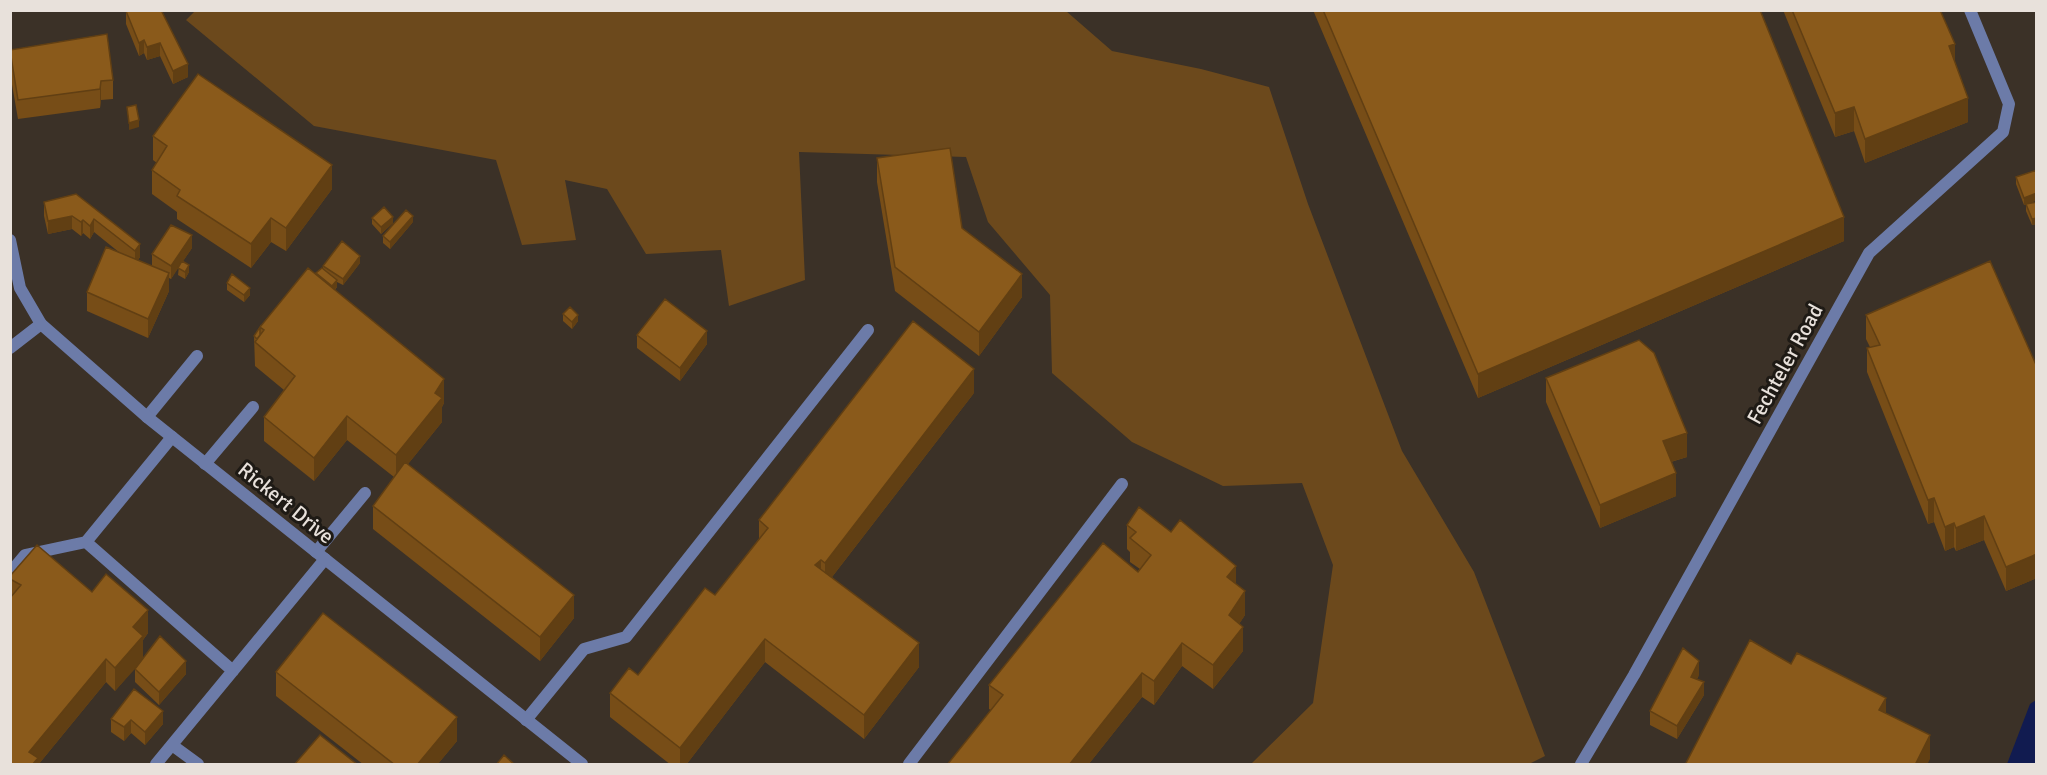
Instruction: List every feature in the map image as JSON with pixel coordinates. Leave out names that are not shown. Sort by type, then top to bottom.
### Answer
[{"type":"street","name":"Fechteler Road","points":[[1581,765],[1634,675],[1869,253],[2003,132],[2009,104],[1970,10]]},
{"type":"street","name":"Rickert Drive","points":[[10,240],[20,288],[40,324],[147,417],[582,765]]},
{"type":"street","points":[[10,348],[40,324]]},
{"type":"street","points":[[526,720],[584,650],[626,637],[868,330]]},
{"type":"street","points":[[147,417],[197,356]]},
{"type":"street","points":[[205,464],[253,407]]},
{"type":"street","points":[[10,573],[25,555],[86,542],[172,437]]},
{"type":"street","points":[[909,765],[1122,484]]},
{"type":"street","points":[[156,765],[233,671],[365,493]]},
{"type":"street","points":[[86,542],[233,671]]},
{"type":"street","points":[[172,745],[198,765]]},
{"type":"shaded area","points":[[196,10],[1066,11],[1112,51],[1201,69],[1269,87],[1308,204],[1402,451],[1474,572],[1545,756],[1529,764],[1251,764],[1313,703],[1333,565],[1302,483],[1223,486],[1132,442],[1052,373],[1050,295],[988,222],[966,157],[799,152],[805,280],[729,306],[721,250],[646,254],[607,189],[565,180],[576,240],[522,245],[496,160],[314,126],[186,20]]},
{"type":"shaded area","points":[[2036,700],[2036,764],[2007,764],[2030,704]]},
{"type":"building","points":[[127,10],[161,10],[188,64],[173,71],[160,43],[147,47],[144,40],[139,43]]},
{"type":"building","points":[[1323,10],[1760,10],[1844,217],[1478,374]]},
{"type":"building","points":[[1792,10],[1940,10],[1955,44],[1949,46],[1968,98],[1865,139],[1854,107],[1835,113]]},
{"type":"building","points":[[107,34],[113,80],[101,81],[100,89],[18,100],[10,50]]},
{"type":"building","points":[[198,74],[332,165],[286,228],[271,218],[251,244],[177,196],[180,190],[152,170],[167,146],[153,136]]},
{"type":"building","points":[[136,105],[139,120],[129,123],[127,107]]},
{"type":"building","points":[[950,148],[962,228],[1022,274],[979,332],[895,267],[877,158]]},
{"type":"building","points":[[2037,170],[2037,193],[2024,198],[2016,177]]},
{"type":"building","points":[[76,194],[140,244],[135,251],[94,219],[90,226],[83,220],[81,222],[72,216],[48,221],[44,202]]},
{"type":"building","points":[[2037,202],[2037,218],[2032,219],[2026,204]]},
{"type":"building","points":[[384,207],[393,217],[381,227],[372,218]]},
{"type":"building","points":[[406,210],[413,216],[390,242],[383,236]]},
{"type":"building","points":[[171,225],[192,235],[171,266],[152,254]]},
{"type":"building","points":[[342,241],[360,256],[343,279],[323,266]]},
{"type":"building","points":[[106,247],[169,273],[148,319],[87,292]]},
{"type":"building","points":[[182,261],[189,265],[185,272],[178,268]]},
{"type":"building","points":[[1990,261],[2037,367],[2037,554],[2006,567],[1984,516],[1956,528],[1954,523],[1945,527],[1934,498],[1928,500],[1867,348],[1880,345],[1866,315]]},
{"type":"building","points":[[308,268],[444,379],[435,393],[442,398],[396,455],[347,416],[314,458],[264,417],[295,376],[255,342],[264,330],[260,327]]},
{"type":"building","points":[[322,268],[337,280],[332,286],[316,273]]},
{"type":"building","points":[[232,274],[250,288],[244,295],[227,283]]},
{"type":"building","points":[[665,299],[707,331],[680,368],[637,335]]},
{"type":"building","points":[[570,307],[578,315],[572,322],[563,314]]},
{"type":"building","points":[[913,321],[974,369],[825,563],[821,560],[815,565],[919,643],[864,715],[765,639],[680,748],[610,693],[629,668],[638,675],[705,588],[715,595],[768,528],[759,520]]},
{"type":"building","points":[[260,327],[260,335],[257,339],[254,336]]},
{"type":"building","points":[[1639,340],[1654,353],[1687,433],[1663,441],[1676,473],[1600,505],[1546,378]]},
{"type":"building","points":[[405,462],[574,595],[540,637],[373,506]]},
{"type":"building","points":[[1139,507],[1171,532],[1180,520],[1236,566],[1227,577],[1245,591],[1229,615],[1243,627],[1213,665],[1182,643],[1154,681],[1142,673],[1069,765],[947,765],[1003,695],[989,685],[1103,543],[1138,572],[1151,555],[1130,538],[1136,532],[1127,525]]},
{"type":"building","points":[[37,545],[92,592],[106,574],[148,610],[133,627],[143,636],[115,668],[106,659],[29,752],[38,758],[32,765],[10,765],[10,598],[21,585],[10,579],[10,576]]},
{"type":"building","points":[[323,613],[457,717],[417,765],[395,765],[276,672]]},
{"type":"building","points":[[160,636],[186,661],[159,692],[135,669]]},
{"type":"building","points":[[1750,640],[1791,664],[1797,653],[1886,698],[1879,710],[1930,735],[1915,765],[1685,765]]},
{"type":"building","points":[[1683,648],[1699,661],[1691,677],[1704,682],[1677,726],[1650,711]]},
{"type":"building","points":[[134,689],[163,711],[145,732],[131,720],[124,727],[111,719]]},
{"type":"building","points":[[320,735],[358,765],[294,765]]},
{"type":"building","points":[[504,755],[515,765],[496,765]]}]
